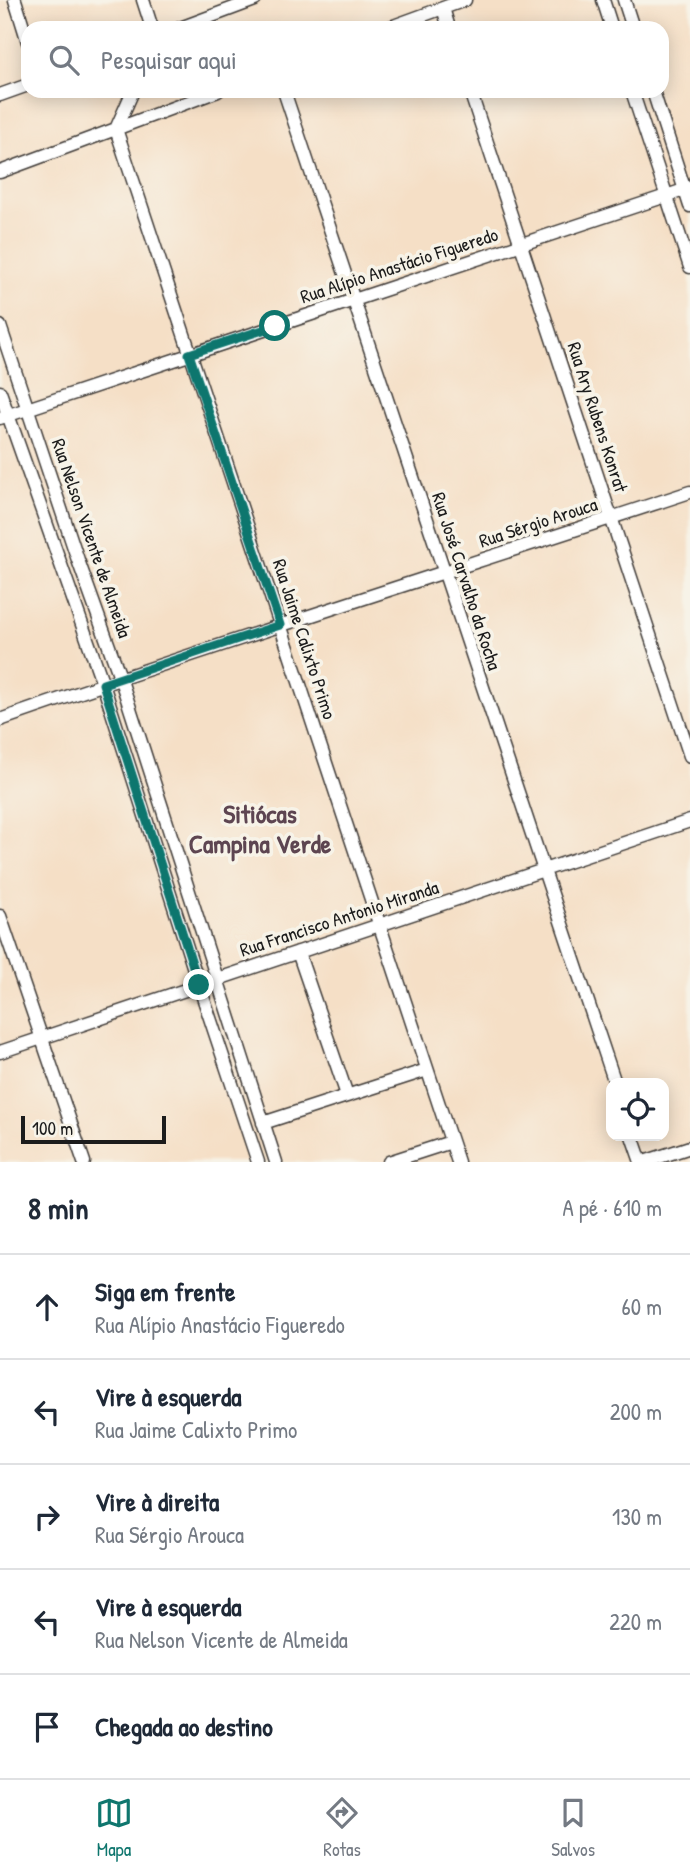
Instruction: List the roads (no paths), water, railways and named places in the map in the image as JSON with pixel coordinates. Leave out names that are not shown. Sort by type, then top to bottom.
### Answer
[{"type":"street","points":[[15,0],[22,21]]},
{"type":"street","points":[[143,0],[150,21]]},
{"type":"street","points":[[199,21],[255,0]]},
{"type":"street","points":[[407,21],[464,0]]},
{"type":"street","points":[[603,0],[610,21]]},
{"type":"street","points":[[624,0],[631,21]]},
{"type":"street","points":[[443,8],[447,21]]},
{"type":"street","points":[[0,95],[21,88]]},
{"type":"street","points":[[116,129],[129,98]]},
{"type":"street","points":[[0,172],[199,98]]},
{"type":"street","name":"Rua José Carvalho da Rocha","points":[[286,98],[613,1078]]},
{"type":"street","name":"Rua Ary Rubens Konrat","points":[[472,98],[690,756]]},
{"type":"street","points":[[634,98],[690,267]]},
{"type":"street","points":[[655,98],[687,189],[690,206]]},
{"type":"street","name":"Rua Jaime Calixto Primo","points":[[116,129],[458,1162]]},
{"type":"street","name":"Rua Alípio Anastácio Figueredo","points":[[4,417],[687,189]]},
{"type":"street","name":"Rua Nelson Vicente de Almeida","points":[[1,331],[120,677],[276,1162]]},
{"type":"street","name":"Rua Nelson Vicente de Almeida","points":[[0,392],[4,417],[103,684],[258,1162]]},
{"type":"street","name":"Rua Sérgio Arouca","points":[[0,720],[120,677],[690,492]]},
{"type":"street","points":[[63,572],[78,560]]},
{"type":"street","name":"Rua Francisco Antonio Miranda","points":[[0,1052],[690,821]]},
{"type":"street","points":[[0,916],[84,1162]]},
{"type":"street","points":[[298,952],[347,1096]]},
{"type":"street","points":[[263,1123],[427,1070]]},
{"type":"street","points":[[634,1141],[642,1162],[690,1147]]},
{"type":"street","points":[[389,1162],[451,1142]]},
{"type":"district","name":"Sitiócas Campina Verde","points":[[260,829]]}]
